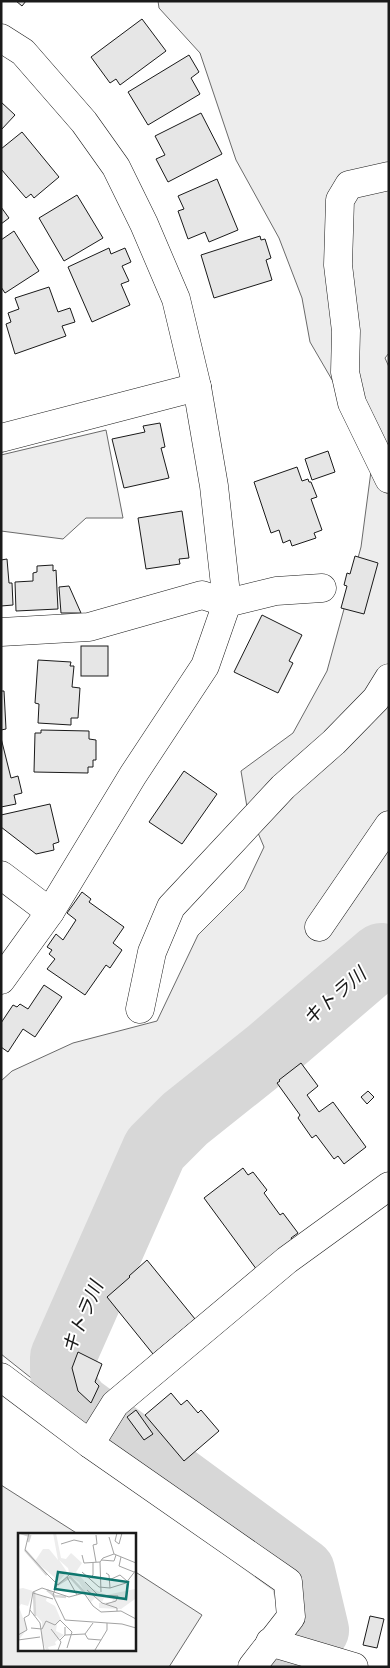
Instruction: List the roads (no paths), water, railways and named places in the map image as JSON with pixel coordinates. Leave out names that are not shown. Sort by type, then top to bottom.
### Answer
[{"type":"street","points":[[1,38],[23,52],[84,122],[116,167],[144,224],[176,299],[198,387],[214,486],[226,603],[205,666],[133,775],[50,912],[1,980]]},
{"type":"street","points":[[389,176],[349,185],[340,200],[338,265],[346,331],[345,372],[352,403],[389,479]]},
{"type":"street","points":[[1,438],[198,387]]},
{"type":"street","points":[[1,632],[89,626],[202,595],[226,603],[276,590],[322,588]]},
{"type":"street","points":[[140,1009],[152,952],[171,906],[283,787],[334,742],[376,699],[389,678]]},
{"type":"street","points":[[319,927],[389,825]]},
{"type":"street","points":[[1,874],[50,912]]},
{"type":"street","points":[[90,1444],[115,1404],[287,1260],[389,1186]]},
{"type":"street","points":[[1,1376],[90,1444],[288,1582],[291,1617],[252,1667]]},
{"type":"street","points":[[270,1642],[354,1667]]},
{"type":"waterway","name":"キトラ川","points":[[289,1667],[316,1630],[302,1571],[79,1407],[66,1389],[63,1357],[155,1149],[185,1119],[269,1052],[381,956]]}]
